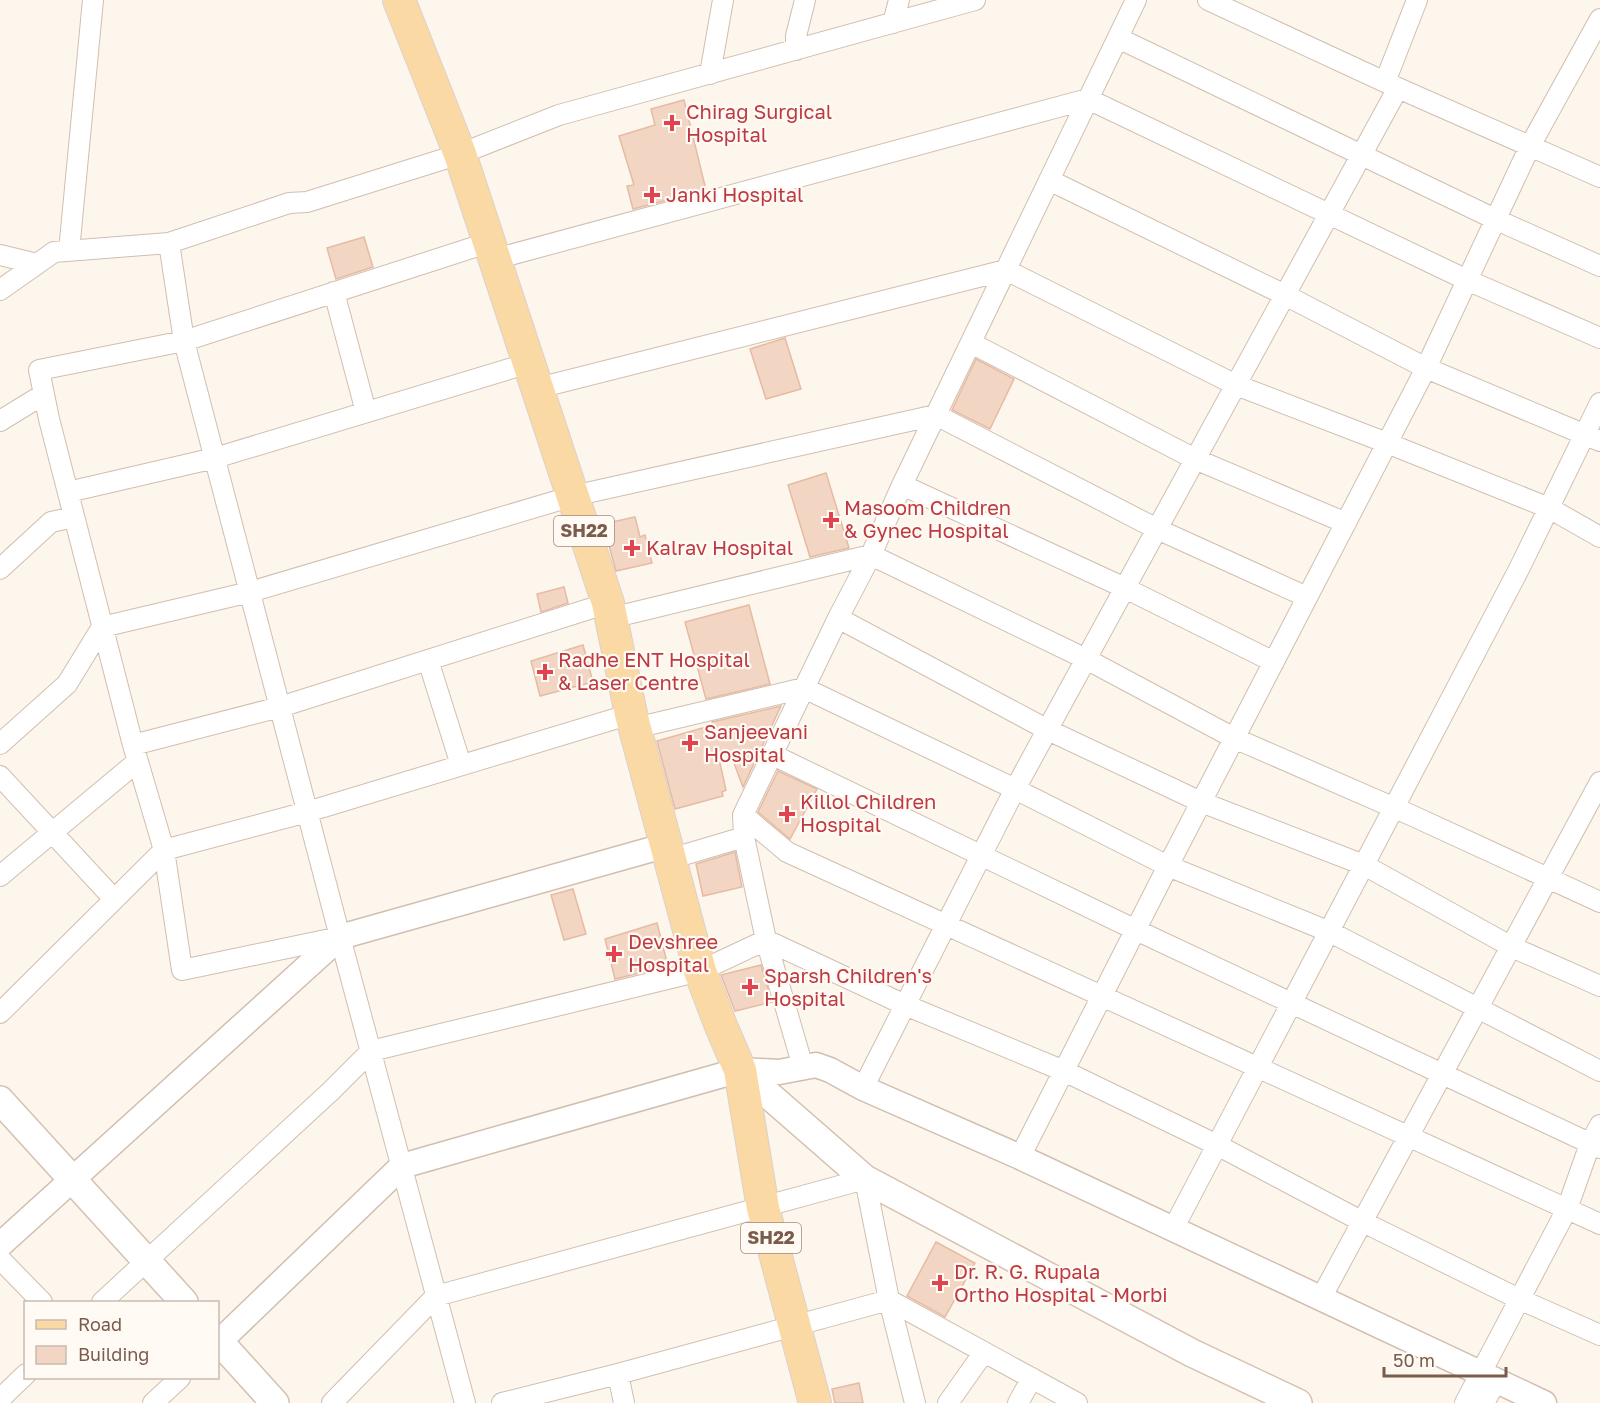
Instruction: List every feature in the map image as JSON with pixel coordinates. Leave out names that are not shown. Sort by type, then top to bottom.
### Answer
[{"type":"main road","name":"SH22","points":[[399,0],[460,154],[609,610],[633,721],[700,971],[740,1070],[763,1208],[815,1403]]},
{"type":"main road","points":[[740,1070],[865,1179],[1192,1353],[1298,1403]]},
{"type":"main road","points":[[0,1100],[183,1301]]},
{"type":"main road","points":[[219,1343],[275,1403]]},
{"type":"street","points":[[69,251],[93,0]]},
{"type":"street","points":[[710,74],[723,0]]},
{"type":"street","points":[[796,50],[796,36],[805,0]]},
{"type":"street","points":[[893,23],[899,0]]},
{"type":"street","points":[[0,290],[54,252],[169,243],[289,203],[307,202],[460,154],[559,115],[975,0]]},
{"type":"street","points":[[803,1067],[766,940],[744,837],[743,815],[871,555],[902,485],[1136,0]]},
{"type":"street","points":[[1208,0],[1600,177]]},
{"type":"street","points":[[863,1088],[1016,789],[1361,155],[1392,85],[1417,0]]},
{"type":"street","points":[[1020,1157],[1426,368],[1530,146],[1600,19]]},
{"type":"street","points":[[1118,38],[1496,219],[1600,266]]},
{"type":"street","points":[[744,837],[669,852],[340,937],[182,970],[164,850],[135,753],[102,627],[39,370],[184,340],[334,292],[1089,99],[1467,280],[1600,338]]},
{"type":"street","points":[[1049,180],[1285,295],[1426,368],[1592,438]]},
{"type":"street","points":[[169,243],[184,340],[465,1403]]},
{"type":"street","points":[[0,255],[38,264]]},
{"type":"street","points":[[68,492],[215,458],[366,412],[1006,270],[1236,385],[1549,508],[1600,537]]},
{"type":"street","points":[[334,292],[366,412]]},
{"type":"street","points":[[971,343],[1196,459],[1346,522]]},
{"type":"street","points":[[0,421],[44,393]]},
{"type":"street","points":[[1173,1229],[1330,932],[1549,508],[1592,438],[1600,403]]},
{"type":"street","points":[[0,744],[67,684],[102,627],[250,592],[573,496],[936,415],[1157,529],[1307,597]]},
{"type":"street","points":[[902,485],[1125,588],[1274,662]]},
{"type":"street","points":[[0,569],[51,522],[74,517]]},
{"type":"street","points":[[0,876],[51,832],[135,753],[428,660],[609,610],[871,555],[1086,659],[1234,738],[1600,902]]},
{"type":"street","points":[[838,618],[1048,730],[1201,802],[1364,865],[1512,947],[1600,986]]},
{"type":"street","points":[[428,660],[461,765]]},
{"type":"street","points":[[0,1013],[164,850],[307,812],[461,765],[633,721],[804,688],[1016,789],[1168,866],[1330,932],[1600,1071]]},
{"type":"street","points":[[773,755],[1136,930],[1595,1146]]},
{"type":"street","points":[[0,776],[114,899]]},
{"type":"street","points":[[1321,1298],[1548,878],[1592,813],[1600,782]]},
{"type":"street","points":[[743,815],[787,852],[1600,1224]]},
{"type":"street","points":[[0,1245],[340,937]]},
{"type":"street","points":[[103,1301],[371,1051],[700,971],[766,940]]},
{"type":"street","points":[[766,940],[905,1005],[1064,1071],[1217,1145],[1363,1222],[1521,1300],[1600,1335]]},
{"type":"street","points":[[219,1341],[402,1167],[740,1070],[779,1072],[816,1065],[1020,1157],[1544,1403]]},
{"type":"street","points":[[1484,1403],[1488,1377],[1521,1300],[1567,1209],[1595,1146],[1600,1125]]},
{"type":"street","points":[[332,1403],[436,1296],[865,1179],[889,1300],[915,1403]]},
{"type":"street","points":[[0,1259],[41,1301]]},
{"type":"street","points":[[502,1403],[618,1374],[889,1300],[1077,1403]]},
{"type":"street","points":[[948,1403],[984,1352]]},
{"type":"street","points":[[618,1374],[624,1403]]},
{"type":"street","points":[[0,1399],[24,1376]]},
{"type":"street","points":[[1465,1403],[1488,1377]]},
{"type":"street","points":[[1018,1403],[1032,1378]]},
{"type":"street","points":[[153,1403],[178,1379]]},
{"type":"building","points":[[684,100],[706,190],[633,209],[627,186],[634,185],[619,136],[655,125],[651,109]]},
{"type":"building","points":[[364,237],[373,267],[336,279],[327,248]]},
{"type":"building","points":[[785,338],[801,389],[766,399],[750,349]]},
{"type":"building","points":[[976,359],[1014,379],[990,429],[952,410]]},
{"type":"building","points":[[826,473],[849,548],[810,557],[788,485]]},
{"type":"building","points":[[635,517],[640,537],[645,535],[652,563],[616,571],[603,524]]},
{"type":"building","points":[[564,587],[568,603],[541,612],[537,594]]},
{"type":"building","points":[[749,605],[770,684],[706,699],[685,622]]},
{"type":"building","points":[[583,645],[593,682],[540,696],[531,661]]},
{"type":"building","points":[[781,706],[743,787],[729,750],[718,754],[726,790],[722,792],[723,796],[675,809],[657,741],[713,725],[712,722]]},
{"type":"building","points":[[778,771],[817,789],[790,839],[758,812]]},
{"type":"building","points":[[735,852],[742,887],[703,896],[696,864]]},
{"type":"building","points":[[573,889],[586,934],[564,940],[551,895]]},
{"type":"building","points":[[657,923],[668,966],[615,979],[605,939]]},
{"type":"building","points":[[761,965],[772,1002],[735,1011],[721,975]]},
{"type":"building","points":[[936,1242],[975,1263],[945,1317],[907,1296]]},
{"type":"building","points":[[859,1383],[863,1403],[835,1403],[832,1389]]},
{"type":"place","name":"Chirag Surgical Hospital","points":[[672,123]]},
{"type":"place","name":"Janki Hospital","points":[[652,195]]},
{"type":"place","name":"Masoom Children & Gynec Hospital","points":[[831,520]]},
{"type":"place","name":"Kalrav Hospital","points":[[632,548]]},
{"type":"place","name":"Radhe ENT Hospital & Laser Centre","points":[[545,672]]},
{"type":"place","name":"Sanjeevani Hospital","points":[[690,743]]},
{"type":"place","name":"Killol Children Hospital","points":[[787,814]]},
{"type":"place","name":"Devshree Hospital","points":[[614,954]]},
{"type":"place","name":"Sparsh Children's Hospital","points":[[750,987]]},
{"type":"place","name":"Dr. R. G. Rupala Ortho Hospital - Morbi","points":[[940,1283]]}]
